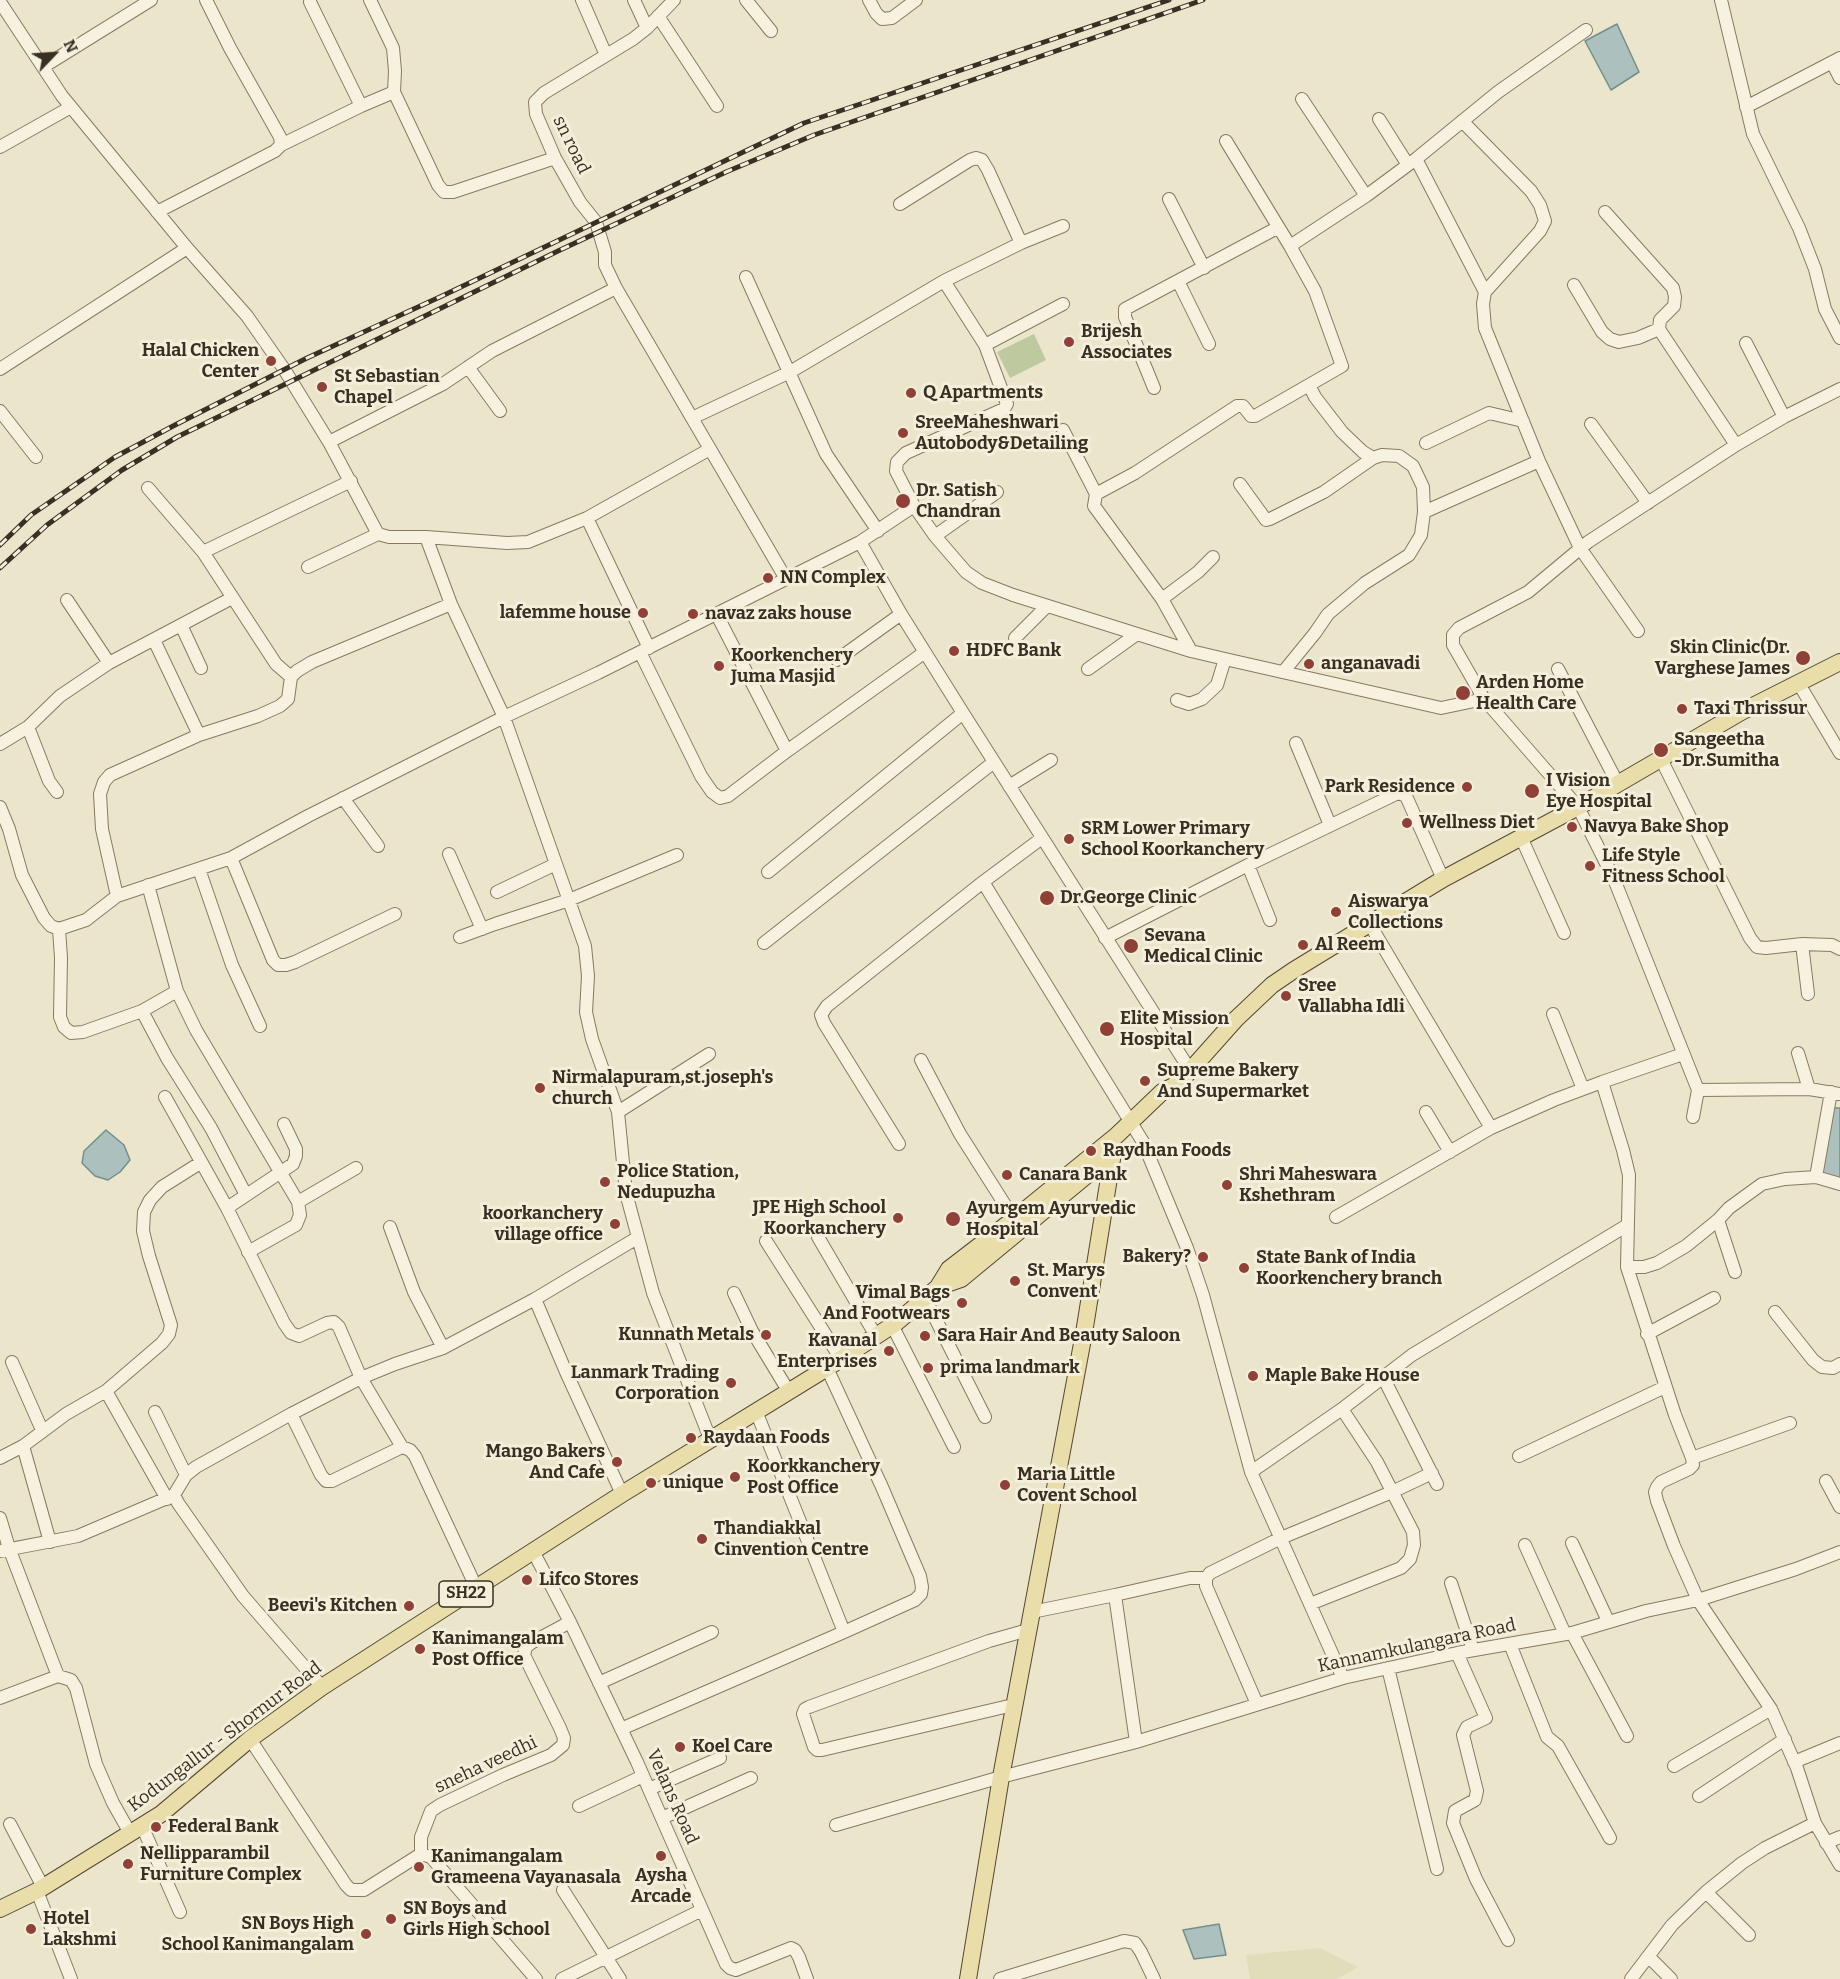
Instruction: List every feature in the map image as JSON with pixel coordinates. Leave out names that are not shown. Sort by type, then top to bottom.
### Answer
[{"type":"main road","points":[[932,1292],[961,1279],[1115,1144],[1138,1132],[1168,1101],[1179,1083],[1236,1019],[1272,985],[1443,879],[1578,807],[1772,695],[1799,684],[1840,662]]},
{"type":"main road","points":[[968,1979],[1013,1705],[1084,1333],[1115,1144]]},
{"type":"main road","name":"Kodungallur - Shornur Road","points":[[0,1909],[40,1889],[161,1814],[250,1739],[322,1687],[622,1494],[711,1441],[876,1336],[932,1292],[949,1269],[1115,1144]]},
{"type":"street","points":[[43,67],[151,0]]},
{"type":"street","points":[[207,0],[230,48],[280,137],[281,146]]},
{"type":"street","points":[[370,0],[393,48],[396,71],[394,92],[438,185],[444,192],[453,192],[555,158]]},
{"type":"street","points":[[582,0],[606,55],[647,28],[674,0]]},
{"type":"street","points":[[634,0],[647,28]]},
{"type":"street","points":[[746,0],[771,31]]},
{"type":"street","points":[[869,0],[882,19],[892,18],[916,0]]},
{"type":"street","points":[[1721,0],[1753,134],[1799,228],[1815,269],[1825,309],[1840,338]]},
{"type":"street","points":[[0,2],[71,107],[187,248],[248,316],[329,442],[351,481],[369,521],[378,534],[389,537],[528,542],[587,518],[710,449]]},
{"type":"street","points":[[310,2],[361,106]]},
{"type":"street","points":[[658,16],[717,106]]},
{"type":"street","points":[[1290,246],[1366,196],[1498,92],[1586,30]]},
{"type":"street","name":"sn road","points":[[606,55],[544,93],[535,102],[536,114],[555,158],[580,202],[596,222],[605,252],[605,265],[616,288],[786,579]]},
{"type":"street","points":[[1746,107],[1836,60],[1840,78]]},
{"type":"street","points":[[157,212],[281,146],[394,92]]},
{"type":"street","points":[[1302,99],[1366,196]]},
{"type":"street","points":[[0,147],[71,107]]},
{"type":"street","points":[[1379,118],[1412,162],[1485,292]]},
{"type":"street","points":[[1462,121],[1531,191],[1540,205],[1545,221],[1540,231],[1485,292],[1483,304],[1485,328],[1522,422],[1580,548],[1638,631]]},
{"type":"street","points":[[1096,494],[1135,473],[1237,406],[1243,406],[1251,416],[1255,416],[1342,366],[1315,291],[1226,141]]},
{"type":"street","points":[[900,204],[969,160],[976,158],[982,160],[988,170],[1021,243]]},
{"type":"street","points":[[1169,199],[1204,268]]},
{"type":"street","points":[[1605,212],[1672,288],[1675,297],[1674,306],[1660,320],[1659,329],[1736,445]]},
{"type":"street","points":[[692,418],[790,372],[944,281],[1021,243],[1063,226]]},
{"type":"street","points":[[1154,388],[1125,317],[1125,309],[1277,228]]},
{"type":"street","points":[[0,369],[187,248]]},
{"type":"street","points":[[746,277],[826,454],[878,531]]},
{"type":"street","points":[[944,281],[986,345],[1007,404],[1004,410],[906,453],[897,462],[896,471],[914,506],[935,536],[966,572],[982,583],[1047,606],[1191,651],[1441,708],[1484,699]]},
{"type":"street","points":[[1178,281],[1209,344]]},
{"type":"street","points":[[1574,285],[1602,332],[1610,339],[1618,342],[1638,338],[1659,329]]},
{"type":"street","points":[[329,442],[444,384],[492,351],[616,288]]},
{"type":"street","points":[[986,345],[1063,304]]},
{"type":"street","points":[[1746,343],[1784,417]]},
{"type":"street","points":[[468,367],[500,411]]},
{"type":"street","points":[[1309,385],[1315,397],[1342,432],[1363,452],[1373,458]]},
{"type":"street","points":[[1693,1117],[1698,1090],[1614,879],[1578,807],[1484,699],[1453,645],[1453,635],[1459,628],[1528,592],[1580,548],[1736,445],[1784,417],[1840,389]]},
{"type":"street","points":[[1426,443],[1489,413],[1522,422]]},
{"type":"street","points":[[2,418],[36,458]]},
{"type":"street","points":[[1591,424],[1648,503]]},
{"type":"street","points":[[1064,430],[1096,494],[1094,506],[1162,599],[1191,651]]},
{"type":"street","points":[[1240,484],[1266,520],[1324,492],[1382,454],[1399,456],[1413,466],[1423,487],[1424,512],[1421,535],[1416,546],[1409,555],[1365,583],[1328,614],[1284,671]]},
{"type":"street","points":[[1424,512],[1539,461]]},
{"type":"street","points":[[203,552],[351,481]]},
{"type":"street","points":[[148,489],[203,552],[276,664],[291,677]]},
{"type":"street","points":[[935,536],[998,492]]},
{"type":"street","points":[[0,807],[22,875],[44,918],[51,926],[59,929],[86,920],[117,896],[231,858],[343,798],[504,717],[717,615],[860,542],[914,506]]},
{"type":"street","points":[[587,518],[700,776],[712,792],[720,798],[728,795],[925,652]]},
{"type":"street","points":[[308,567],[378,534]]},
{"type":"street","points":[[426,537],[451,604],[504,717],[585,946],[588,976],[586,1012],[592,1039],[618,1112],[626,1193],[637,1238],[653,1293],[711,1441]]},
{"type":"street","points":[[860,542],[901,614],[1190,1070]]},
{"type":"street","points":[[1162,599],[1214,558]]},
{"type":"street","points":[[0,744],[28,727],[60,696],[110,663],[232,598]]},
{"type":"street","points":[[67,600],[110,663]]},
{"type":"street","points":[[117,896],[102,829],[100,794],[104,782],[110,775],[199,735],[258,716],[280,706],[288,699],[291,677],[312,662],[451,604]]},
{"type":"street","points":[[1015,638],[1047,606]]},
{"type":"street","points":[[837,660],[901,614]]},
{"type":"street","points":[[717,615],[787,751]]},
{"type":"street","points":[[181,625],[201,669]]},
{"type":"street","points":[[1088,669],[1137,634]]},
{"type":"street","points":[[154,640],[199,735]]},
{"type":"street","points":[[1177,700],[1189,704],[1202,699],[1217,685],[1225,659]]},
{"type":"street","points":[[1558,669],[1618,784]]},
{"type":"street","points":[[1799,684],[1840,753]]},
{"type":"street","points":[[768,872],[963,713]]},
{"type":"street","points":[[28,727],[50,781],[57,792]]},
{"type":"street","points":[[1296,743],[1330,825]]},
{"type":"street","points":[[1661,759],[1750,938],[1757,947],[1802,944],[1832,945],[1840,948]]},
{"type":"street","points":[[1009,786],[1052,760]]},
{"type":"street","points":[[764,943],[994,762]]},
{"type":"street","points":[[1105,938],[1248,865],[1398,793],[1406,796],[1443,879]]},
{"type":"street","points":[[343,798],[378,846]]},
{"type":"street","points":[[1521,837],[1564,933]]},
{"type":"street","points":[[899,1144],[821,1015],[826,1006],[1042,838]]},
{"type":"street","points":[[449,854],[482,929]]},
{"type":"street","points":[[460,937],[569,900],[677,855]]},
{"type":"street","points":[[231,858],[273,960],[278,965],[295,962],[395,914]]},
{"type":"street","points":[[497,892],[556,864]]},
{"type":"street","points":[[1248,865],[1270,920]]},
{"type":"street","points":[[200,869],[232,965],[260,1026]]},
{"type":"street","points":[[983,882],[1138,1132],[1187,1248],[1203,1295],[1251,1472],[1342,1678]]},
{"type":"street","points":[[148,885],[177,991],[196,1030],[298,1202],[300,1215],[296,1225],[248,1252]]},
{"type":"street","points":[[1369,923],[1491,1128]]},
{"type":"street","points":[[59,929],[60,1017],[64,1027],[71,1033],[83,1032],[142,1011],[177,991]]},
{"type":"street","points":[[1802,944],[1808,994]]},
{"type":"street","points":[[142,1011],[167,1058],[211,1128],[246,1195]]},
{"type":"street","points":[[1554,1014],[1583,1089]]},
{"type":"street","points":[[1798,1053],[1809,1089]]},
{"type":"street","points":[[618,1112],[709,1054]]},
{"type":"street","points":[[1336,1217],[1491,1128],[1554,1100],[1683,1054]]},
{"type":"street","points":[[921,1060],[960,1134],[1014,1219]]},
{"type":"street","points":[[1602,1082],[1629,1175],[1626,1268],[1693,1465],[1661,1482],[1655,1492],[1674,1546],[1698,1600],[1771,1709],[1794,1762],[1815,1823],[1840,1865]]},
{"type":"street","points":[[1698,1090],[1809,1089],[1835,1093],[1816,1178]]},
{"type":"street","points":[[165,1097],[291,1333],[300,1336],[334,1322],[339,1327],[361,1378],[402,1447],[410,1450],[415,1456],[476,1587]]},
{"type":"street","points":[[1426,1112],[1450,1152]]},
{"type":"street","points":[[226,1208],[293,1164],[296,1149],[284,1124]]},
{"type":"street","points":[[0,1458],[23,1446],[42,1430],[106,1391],[162,1343],[169,1334],[171,1325],[143,1231],[144,1212],[150,1200],[162,1187],[200,1163]]},
{"type":"street","points":[[298,1202],[356,1168]]},
{"type":"street","points":[[1626,1268],[1644,1267],[1657,1263],[1686,1246],[1729,1208],[1762,1184],[1785,1179],[1816,1178],[1840,1184]]},
{"type":"street","points":[[1718,1220],[1735,1272]]},
{"type":"street","points":[[1251,1472],[1342,1409],[1412,1355],[1626,1226]]},
{"type":"street","points":[[390,1227],[414,1292],[444,1348]]},
{"type":"street","points":[[4,1550],[78,1536],[171,1497],[186,1474],[196,1467],[291,1414],[361,1378],[444,1348],[535,1299],[637,1238]]},
{"type":"street","points":[[818,1238],[876,1336]]},
{"type":"street","points":[[621,1729],[844,1632],[915,1600],[921,1594],[920,1576],[834,1364],[766,1241]]},
{"type":"street","points":[[932,1292],[985,1417]]},
{"type":"street","points":[[734,1293],[752,1331],[789,1392]]},
{"type":"street","points":[[1647,1334],[1714,1298]]},
{"type":"street","points":[[535,1299],[622,1494]]},
{"type":"street","points":[[1774,1312],[1813,1360],[1822,1367],[1833,1368],[1840,1364]]},
{"type":"street","points":[[892,1325],[954,1447]]},
{"type":"street","points":[[12,1362],[42,1430]]},
{"type":"street","points":[[1257,1704],[1206,1586],[1206,1578],[1210,1573],[1281,1538],[1392,1492],[1434,1478],[1383,1377]]},
{"type":"street","points":[[1519,1456],[1665,1387]]},
{"type":"street","points":[[106,1391],[171,1497],[178,1503],[243,1596],[322,1687]]},
{"type":"street","points":[[1310,1604],[1401,1568],[1410,1559],[1414,1545],[1413,1532],[1377,1462],[1342,1409]]},
{"type":"street","points":[[155,1412],[186,1474]]},
{"type":"street","points":[[756,1412],[844,1632]]},
{"type":"street","points":[[291,1414],[326,1481],[332,1481],[402,1447]]},
{"type":"street","points":[[1692,1458],[1790,1423]]},
{"type":"street","points":[[23,1446],[51,1542]]},
{"type":"street","points":[[1826,1480],[1840,1508]]},
{"type":"street","points":[[0,1518],[4,1550],[58,1676]]},
{"type":"street","points":[[1572,1543],[1608,1621]]},
{"type":"street","points":[[1526,1545],[1569,1634],[1627,1736]]},
{"type":"street","name":"Velans Road","points":[[533,1551],[570,1622],[643,1776],[726,1964],[736,1970]]},
{"type":"street","name":"Kannamkulangara Road","points":[[836,1825],[1001,1777],[1136,1742],[1342,1678],[1457,1653],[1569,1634],[1608,1621],[1698,1600],[1796,1569],[1840,1552]]},
{"type":"street","points":[[1032,1612],[1190,1578],[1206,1578]]},
{"type":"street","points":[[1451,1582],[1473,1650]]},
{"type":"street","points":[[1114,1595],[1136,1742]]},
{"type":"street","name":"sneha veedhi","points":[[421,1854],[421,1837],[431,1811],[482,1785],[551,1755],[563,1745],[564,1738],[560,1728],[524,1655],[526,1647],[531,1643],[570,1622]]},
{"type":"street","points":[[1013,1705],[822,1750],[814,1747],[803,1714],[809,1707],[989,1641],[1028,1630]]},
{"type":"street","points":[[599,1683],[712,1632]]},
{"type":"street","points":[[1510,1644],[1547,1737],[1558,1746],[1610,1839]]},
{"type":"street","points":[[1457,1653],[1486,1718],[1467,1727],[1463,1735],[1477,1791],[1474,1800],[1455,1811],[1453,1823],[1476,1879],[1508,1940]]},
{"type":"street","points":[[1388,1668],[1437,1869]]},
{"type":"street","points":[[0,1698],[58,1676],[71,1680],[76,1688],[96,1764],[113,1803],[136,1829],[180,1912]]},
{"type":"street","points":[[1674,1766],[1771,1709]]},
{"type":"street","points":[[250,1739],[351,1890],[364,1890],[421,1854],[431,1857],[536,1979]]},
{"type":"street","points":[[1699,1796],[1785,1739]]},
{"type":"street","points":[[1794,1762],[1840,1743]]},
{"type":"street","points":[[649,1789],[720,1758]]},
{"type":"street","points":[[579,1806],[643,1776]]},
{"type":"street","points":[[662,1818],[751,1778]]},
{"type":"street","points":[[1631,1979],[1672,1925],[1706,1892],[1765,1848],[1815,1823]]},
{"type":"street","points":[[10,1824],[40,1889],[71,1979]]},
{"type":"street","points":[[1826,1844],[1840,1837]]},
{"type":"street","points":[[563,1890],[620,1979]]},
{"type":"street","points":[[1706,1892],[1749,1935]]},
{"type":"street","points":[[562,1979],[702,1910]]},
{"type":"street","points":[[1000,1979],[1124,1941],[1135,1943],[1154,1979]]},
{"type":"street","points":[[726,1979],[736,1970],[791,1948],[799,1957],[807,1979]]},
{"type":"street","points":[[1648,1957],[1671,1979]]},
{"type":"shaded area","points":[[1617,24],[1639,72],[1611,90],[1585,41]]},
{"type":"shaded area","points":[[1833,1108],[1840,1108],[1840,1181],[1822,1176]]},
{"type":"shaded area","points":[[106,1130],[124,1145],[130,1160],[120,1172],[108,1180],[95,1176],[82,1163],[84,1151]]},
{"type":"shaded area","points":[[1219,1924],[1226,1955],[1194,1959],[1183,1930]]},
{"type":"shaded area","points":[[1320,1948],[1358,1967],[1337,1979],[1250,1979],[1246,1955]]},
{"type":"green space","points":[[1034,334],[1046,360],[1010,378],[997,352]]},
{"type":"railway","points":[[0,545],[31,515],[115,457],[175,425],[307,358],[804,123],[1169,0]]},
{"type":"railway","points":[[0,568],[47,525],[122,470],[177,437],[558,251],[726,172],[814,135],[1203,0]]},
{"type":"place","name":"Brijesh Associates","points":[[1069,342]]},
{"type":"place","name":"Halal Chicken Center","points":[[271,361]]},
{"type":"place","name":"St Sebastian Chapel","points":[[322,387]]},
{"type":"place","name":"Q Apartments","points":[[911,393]]},
{"type":"place","name":"SreeMaheshwari Autobody&Detailing","points":[[903,433]]},
{"type":"place","name":"Dr. Satish Chandran","points":[[903,501]]},
{"type":"place","name":"NN Complex","points":[[768,578]]},
{"type":"place","name":"lafemme house","points":[[643,613]]},
{"type":"place","name":"navaz zaks house","points":[[693,614]]},
{"type":"place","name":"HDFC Bank","points":[[954,651]]},
{"type":"place","name":"Skin Clinic(Dr. Varghese James","points":[[1803,658]]},
{"type":"place","name":"anganavadi","points":[[1309,664]]},
{"type":"place","name":"Koorkenchery Juma Masjid","points":[[719,666]]},
{"type":"place","name":"Arden Home Health Care","points":[[1463,693]]},
{"type":"place","name":"Taxi Thrissur","points":[[1682,709]]},
{"type":"place","name":"Sangeetha -Dr.Sumitha","points":[[1661,750]]},
{"type":"place","name":"Park Residence","points":[[1467,787]]},
{"type":"place","name":"I Vision Eye Hospital","points":[[1532,791]]},
{"type":"place","name":"Wellness Diet","points":[[1407,823]]},
{"type":"place","name":"Navya Bake Shop","points":[[1572,827]]},
{"type":"place","name":"SRM Lower Primary School Koorkanchery","points":[[1069,839]]},
{"type":"place","name":"Life Style Fitness School","points":[[1590,866]]},
{"type":"place","name":"Dr.George Clinic","points":[[1047,898]]},
{"type":"place","name":"Aiswarya Collections","points":[[1336,912]]},
{"type":"place","name":"Al Reem","points":[[1303,945]]},
{"type":"place","name":"Sevana Medical Clinic","points":[[1131,946]]},
{"type":"place","name":"Sree Vallabha Idli","points":[[1286,996]]},
{"type":"place","name":"Elite Mission Hospital","points":[[1107,1029]]},
{"type":"place","name":"Supreme Bakery And Supermarket","points":[[1145,1081]]},
{"type":"place","name":"Nirmalapuram,st.joseph's church","points":[[540,1088]]},
{"type":"place","name":"Raydhan Foods","points":[[1091,1151]]},
{"type":"place","name":"Canara Bank","points":[[1007,1175]]},
{"type":"place","name":"Police Station, Nedupuzha","points":[[605,1182]]},
{"type":"place","name":"Shri Maheswara Kshethram","points":[[1227,1185]]},
{"type":"place","name":"JPE High School Koorkanchery","points":[[898,1218]]},
{"type":"place","name":"Ayurgem Ayurvedic Hospital","points":[[953,1219]]},
{"type":"place","name":"koorkanchery village office","points":[[615,1224]]},
{"type":"place","name":"Bakery?","points":[[1203,1257]]},
{"type":"place","name":"State Bank of India Koorkenchery branch","points":[[1244,1268]]},
{"type":"place","name":"St. Marys Convent","points":[[1015,1281]]},
{"type":"place","name":"Vimal Bags And Footwears","points":[[962,1303]]},
{"type":"place","name":"Kunnath Metals","points":[[766,1335]]},
{"type":"place","name":"Sara Hair And Beauty Saloon","points":[[925,1336]]},
{"type":"place","name":"Kavanal Enterprises","points":[[889,1351]]},
{"type":"place","name":"prima landmark","points":[[928,1368]]},
{"type":"place","name":"Maple Bake House","points":[[1253,1376]]},
{"type":"place","name":"Lanmark Trading Corporation","points":[[731,1383]]},
{"type":"place","name":"Raydaan Foods","points":[[691,1438]]},
{"type":"place","name":"Mango Bakers And Cafe","points":[[617,1462]]},
{"type":"place","name":"Koorkkanchery Post Office","points":[[735,1477]]},
{"type":"place","name":"unique","points":[[651,1483]]},
{"type":"place","name":"Maria Little Covent School","points":[[1005,1485]]},
{"type":"place","name":"Thandiakkal Cinvention Centre","points":[[702,1539]]},
{"type":"place","name":"Lifco Stores","points":[[527,1580]]},
{"type":"place","name":"Beevi's Kitchen","points":[[409,1606]]},
{"type":"place","name":"Kanimangalam Post Office","points":[[420,1649]]},
{"type":"place","name":"Koel Care","points":[[680,1747]]},
{"type":"place","name":"Federal Bank","points":[[156,1827]]},
{"type":"place","name":"Aysha Arcade","points":[[661,1856]]},
{"type":"place","name":"Nellipparambil Furniture Complex","points":[[128,1864]]},
{"type":"place","name":"Kanimangalam Grameena Vayanasala","points":[[419,1867]]},
{"type":"place","name":"SN Boys and Girls High School","points":[[391,1919]]},
{"type":"place","name":"Hotel Lakshmi","points":[[31,1929]]},
{"type":"place","name":"SN Boys High School Kanimangalam","points":[[366,1934]]}]
